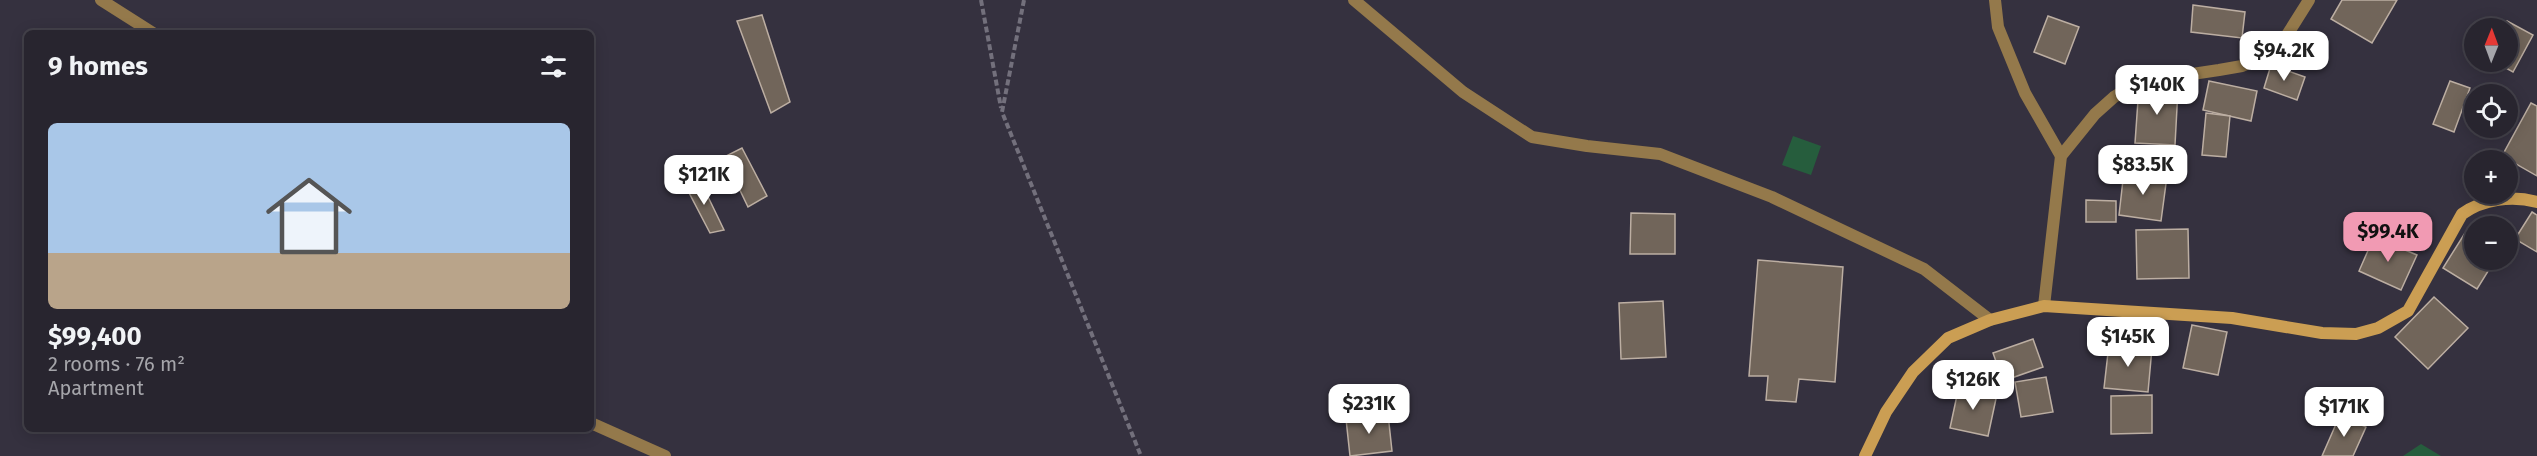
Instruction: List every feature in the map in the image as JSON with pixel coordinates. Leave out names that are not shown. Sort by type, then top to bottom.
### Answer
[{"type":"street","points":[[100,0],[148,30]]},
{"type":"street","points":[[1354,0],[1463,92],[1532,137],[1660,154],[1772,197],[1924,268],[1990,320]]},
{"type":"street","points":[[1995,0],[1998,27],[2025,93],[2061,156]]},
{"type":"street","points":[[2044,306],[2061,156],[2095,114],[2114,97],[2139,82],[2230,68],[2268,54],[2287,35],[2309,0]]},
{"type":"street","points":[[1865,456],[1886,412],[1913,372],[1948,338],[1990,320],[2044,306],[2232,318],[2322,333],[2356,334],[2378,328],[2408,311],[2462,214],[2476,204],[2525,199],[2537,202]]},
{"type":"street","points":[[594,424],[665,456]]},
{"type":"path","points":[[981,0],[1002,112],[1141,456]]},
{"type":"path","points":[[1002,112],[1023,0]]},
{"type":"green space","points":[[1793,136],[1821,146],[1811,175],[1782,165]]},
{"type":"green space","points":[[2421,444],[2441,456],[2403,456]]},
{"type":"building","points":[[2342,0],[2397,0],[2372,43],[2331,19]]},
{"type":"building","points":[[2193,5],[2245,12],[2242,38],[2191,32]]},
{"type":"building","points":[[762,15],[790,102],[771,113],[737,21]]},
{"type":"building","points":[[2048,16],[2079,27],[2065,64],[2034,52]]},
{"type":"building","points":[[2518,27],[2533,35],[2518,63]]},
{"type":"building","points":[[2271,65],[2305,77],[2297,100],[2264,88]]},
{"type":"building","points":[[2209,81],[2257,91],[2251,121],[2203,110]]},
{"type":"building","points":[[2450,81],[2464,86],[2464,104],[2454,132],[2433,124]]},
{"type":"building","points":[[2139,86],[2178,89],[2175,145],[2135,143]]},
{"type":"building","points":[[2531,103],[2537,106],[2537,176],[2518,165],[2518,150],[2505,150],[2512,138],[2518,138],[2518,127]]},
{"type":"building","points":[[2206,113],[2230,116],[2226,157],[2202,155]]},
{"type":"building","points":[[742,148],[767,196],[748,207],[724,157]]},
{"type":"building","points":[[2124,171],[2167,176],[2161,221],[2119,215]]},
{"type":"building","points":[[699,178],[724,230],[710,233],[685,185]]},
{"type":"building","points":[[2086,200],[2116,201],[2116,222],[2086,222]]},
{"type":"building","points":[[2532,212],[2537,215],[2537,252],[2518,241],[2518,234]]},
{"type":"building","points":[[1631,213],[1675,214],[1675,254],[1630,254]]},
{"type":"building","points":[[2188,229],[2189,278],[2137,279],[2136,230]]},
{"type":"building","points":[[2464,235],[2464,270],[2489,270],[2477,289],[2443,268]]},
{"type":"building","points":[[2374,237],[2417,255],[2401,290],[2359,271]]},
{"type":"building","points":[[1758,260],[1843,267],[1835,382],[1799,379],[1796,402],[1766,400],[1768,376],[1749,376]]},
{"type":"building","points":[[2434,297],[2468,328],[2428,369],[2395,337]]},
{"type":"building","points":[[1663,301],[1666,357],[1621,359],[1619,303]]},
{"type":"building","points":[[2192,325],[2227,332],[2218,375],[2183,368]]},
{"type":"building","points":[[2033,339],[2043,367],[2003,381],[1993,353]]},
{"type":"building","points":[[2109,344],[2152,348],[2148,392],[2104,388]]},
{"type":"building","points":[[2046,377],[2053,412],[2021,417],[2015,382]]},
{"type":"building","points":[[1959,386],[1997,394],[1988,436],[1950,428]]},
{"type":"building","points":[[2152,395],[2152,433],[2111,434],[2111,396]]},
{"type":"building","points":[[1388,414],[1392,451],[1350,456],[1346,419]]},
{"type":"building","points":[[2340,415],[2366,427],[2353,456],[2322,456]]}]
